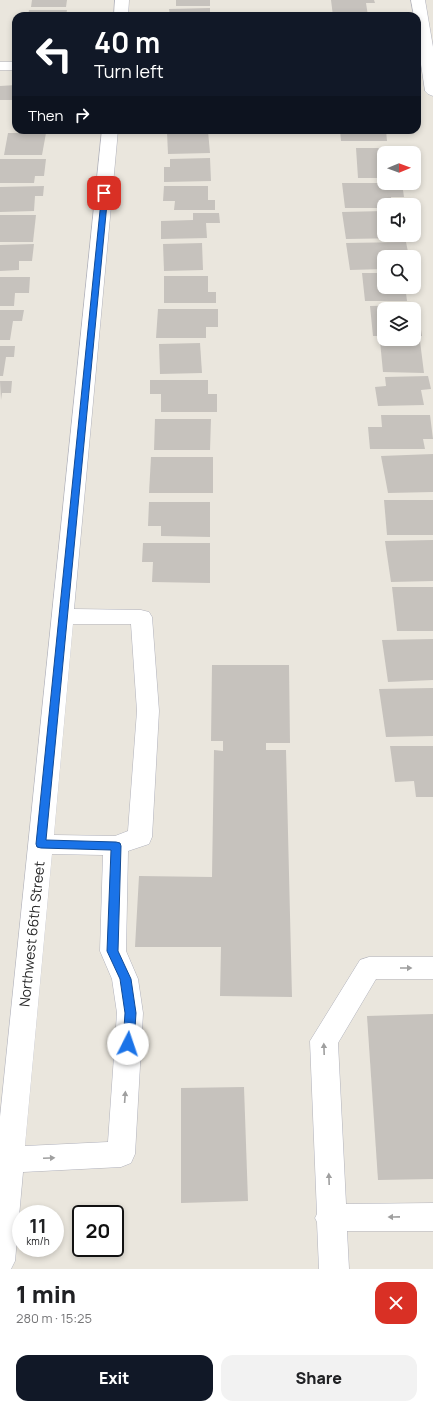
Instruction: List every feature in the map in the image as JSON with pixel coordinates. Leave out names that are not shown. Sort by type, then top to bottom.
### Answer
[{"type":"street","points":[[120,12],[122,0]]},
{"type":"street","points":[[418,0],[420,12]]},
{"type":"street","points":[[421,24],[426,64],[433,91]]},
{"type":"street","points":[[0,66],[12,66]]},
{"type":"street","name":"Northwest 66th Street","points":[[0,1261],[110,134]]},
{"type":"street","points":[[41,844],[116,846],[140,837],[148,711],[141,617],[63,616]]},
{"type":"street","points":[[10,1160],[121,1154],[130,1013],[125,979],[113,951],[116,846]]},
{"type":"street","points":[[334,1269],[330,1218],[324,1040],[369,968],[433,968]]},
{"type":"street","points":[[330,1218],[433,1217]]},
{"type":"building","points":[[32,0],[67,0],[66,7],[31,7]]},
{"type":"building","points":[[176,0],[210,0],[210,6],[176,6]]},
{"type":"building","points":[[331,0],[374,0],[375,3],[366,3],[367,12],[332,12]]},
{"type":"building","points":[[210,8],[210,12],[169,12],[169,9]]},
{"type":"building","points":[[29,10],[67,10],[67,12],[29,12]]},
{"type":"building","points":[[12,85],[12,100],[0,100],[0,86]]},
{"type":"building","points":[[8,133],[46,134],[42,155],[4,155]]},
{"type":"building","points":[[167,134],[208,134],[210,153],[168,154]]},
{"type":"building","points":[[340,134],[386,134],[387,141],[341,141]]},
{"type":"building","points":[[356,148],[377,148],[377,178],[358,178]]},
{"type":"building","points":[[210,158],[211,181],[164,182],[164,167],[170,167],[170,159]]},
{"type":"building","points":[[0,159],[46,159],[44,176],[35,176],[34,183],[0,183]]},
{"type":"building","points":[[342,183],[377,183],[377,190],[403,190],[404,197],[377,198],[377,208],[345,208]]},
{"type":"building","points":[[44,186],[43,196],[35,196],[34,211],[0,212],[0,187]]},
{"type":"building","points":[[164,186],[208,186],[208,200],[215,200],[215,210],[174,210],[175,201],[163,201]]},
{"type":"building","points":[[377,211],[377,238],[346,239],[342,212]]},
{"type":"building","points":[[193,213],[219,213],[220,223],[206,223],[207,238],[161,239],[161,221],[193,220]]},
{"type":"building","points":[[0,215],[36,215],[33,242],[0,242]]},
{"type":"building","points":[[406,242],[408,250],[377,250],[377,269],[350,270],[346,243]]},
{"type":"building","points":[[202,243],[203,270],[164,271],[163,244]]},
{"type":"building","points":[[34,244],[32,261],[19,261],[19,270],[0,271],[0,245]]},
{"type":"building","points":[[362,273],[377,273],[377,294],[406,294],[407,301],[365,301]]},
{"type":"building","points":[[164,276],[208,276],[208,292],[216,292],[216,303],[164,303]]},
{"type":"building","points":[[0,277],[30,277],[29,293],[15,293],[14,306],[0,306]]},
{"type":"building","points":[[370,306],[377,306],[377,336],[373,336]]},
{"type":"building","points":[[158,309],[218,309],[218,327],[206,327],[206,338],[156,338]]},
{"type":"building","points":[[0,310],[24,310],[22,321],[13,321],[10,340],[0,340]]},
{"type":"building","points":[[200,343],[202,373],[160,374],[159,344]]},
{"type":"building","points":[[0,346],[15,346],[14,357],[6,357],[3,376],[0,376]]},
{"type":"building","points":[[380,346],[421,346],[424,373],[383,372]]},
{"type":"building","points":[[428,376],[431,389],[421,390],[424,405],[378,406],[375,387],[386,386],[385,377]]},
{"type":"building","points":[[150,380],[208,380],[208,394],[217,394],[217,412],[161,412],[161,394],[150,394]]},
{"type":"building","points":[[0,381],[12,381],[11,393],[2,393],[1,400]]},
{"type":"building","points":[[381,415],[430,415],[433,439],[423,439],[425,449],[370,449],[368,427],[382,427]]},
{"type":"building","points":[[155,419],[211,419],[210,450],[154,450]]},
{"type":"building","points":[[433,454],[433,492],[388,493],[381,456]]},
{"type":"building","points":[[151,457],[213,457],[213,493],[149,493]]},
{"type":"building","points":[[384,500],[433,500],[433,535],[387,535]]},
{"type":"building","points":[[149,502],[210,502],[210,537],[161,536],[161,526],[148,526]]},
{"type":"building","points":[[433,540],[433,581],[391,582],[385,541]]},
{"type":"building","points":[[143,543],[210,543],[210,583],[152,582],[153,562],[142,562]]},
{"type":"building","points":[[392,587],[433,587],[433,631],[397,631]]},
{"type":"building","points":[[433,639],[433,680],[388,682],[382,640]]},
{"type":"building","points":[[212,665],[289,665],[290,743],[266,743],[266,750],[286,750],[292,997],[220,996],[221,947],[135,947],[139,876],[212,877],[214,750],[223,751],[223,741],[211,741]]},
{"type":"building","points":[[433,688],[433,736],[386,737],[379,689]]},
{"type":"building","points":[[390,746],[433,746],[433,797],[416,797],[414,781],[395,782]]},
{"type":"building","points":[[433,1014],[433,1179],[378,1180],[367,1016]]},
{"type":"building","points":[[244,1087],[248,1201],[181,1203],[181,1088]]},
{"type":"route","points":[[104,193],[41,844],[116,846],[117,855],[113,951],[125,979],[130,1013],[128,1044]]}]
